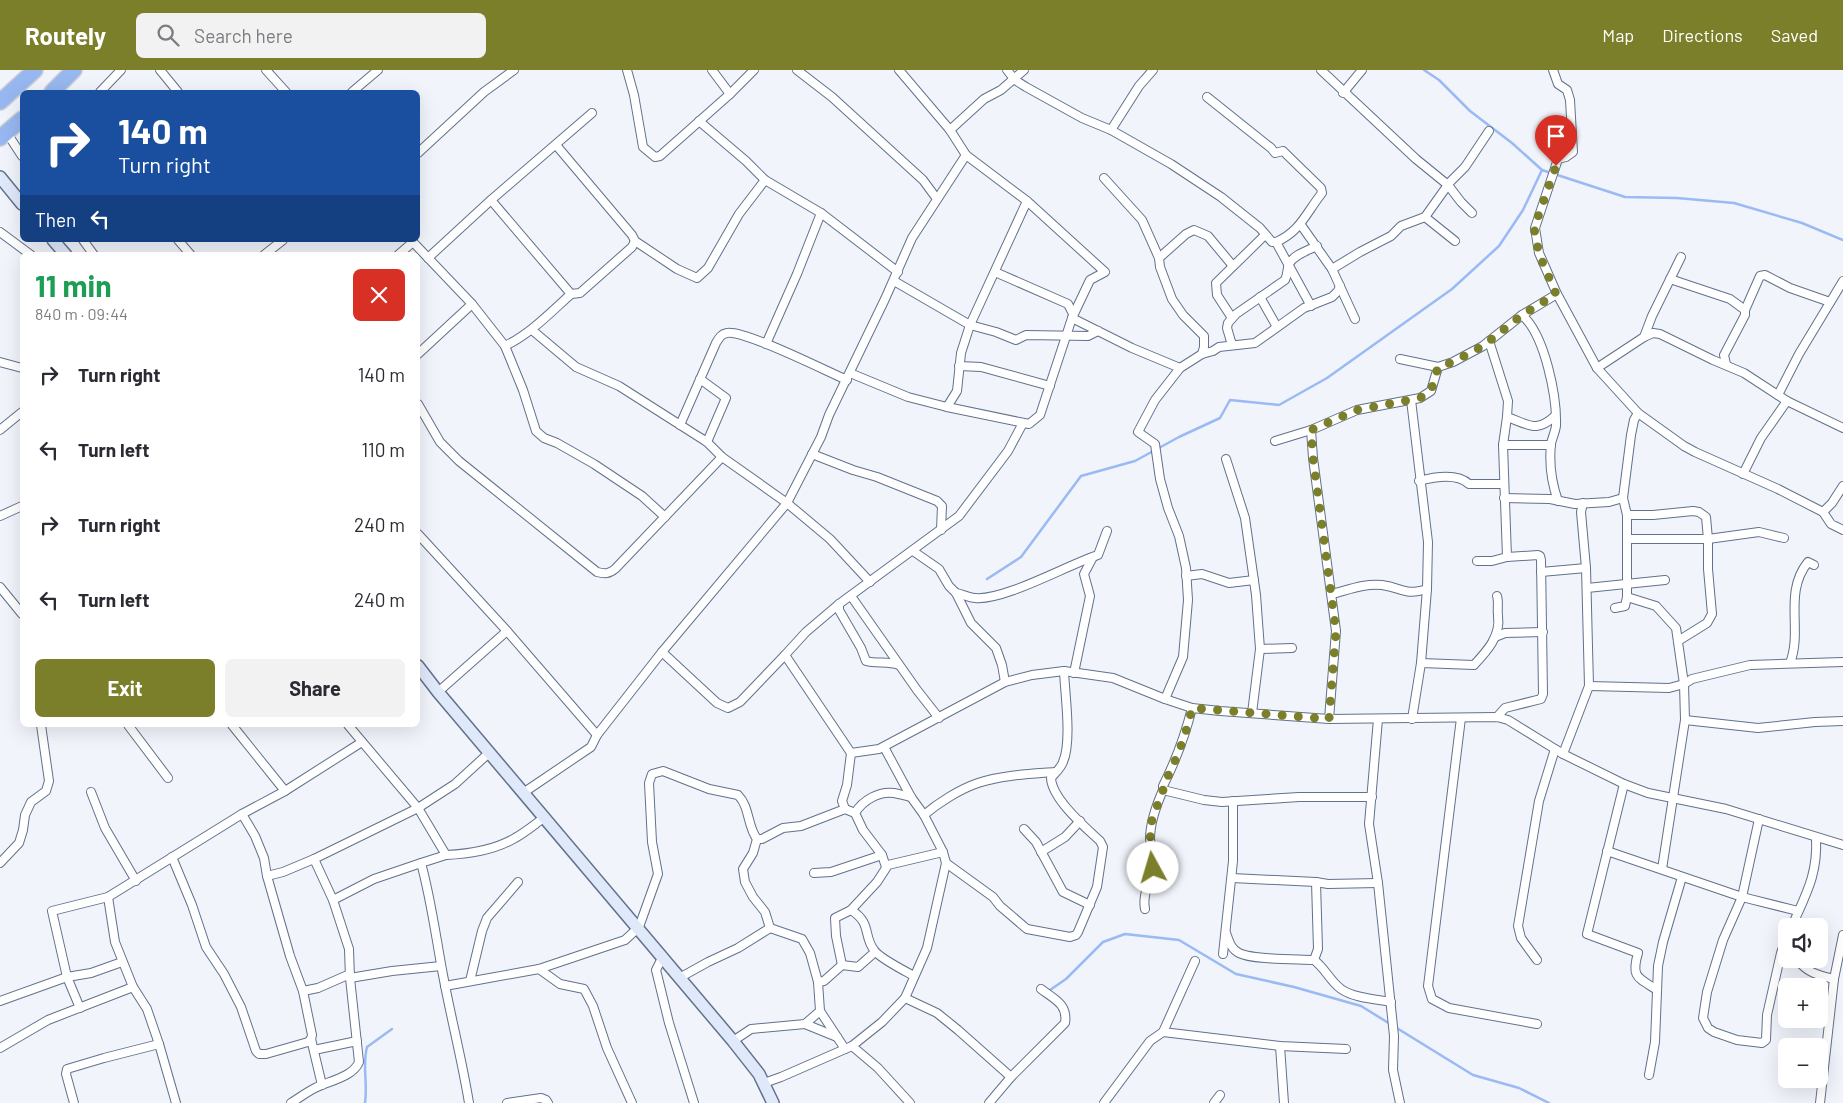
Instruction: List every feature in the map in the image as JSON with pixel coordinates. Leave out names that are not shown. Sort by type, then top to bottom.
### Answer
[{"type":"highway","points":[[54,90],[74,70]]},
{"type":"highway","points":[[0,102],[31,72]]},
{"type":"highway","points":[[3,136],[20,121]]},
{"type":"main road","points":[[0,178],[20,202]]},
{"type":"main road","points":[[55,242],[63,252]]},
{"type":"main road","points":[[420,669],[734,1041],[759,1074],[774,1103]]},
{"type":"street","points":[[102,90],[121,70]]},
{"type":"street","points":[[160,70],[176,90]]},
{"type":"street","points":[[266,70],[284,90]]},
{"type":"street","points":[[354,90],[378,70]]},
{"type":"street","points":[[420,151],[484,92],[514,70]]},
{"type":"street","points":[[627,70],[634,96],[642,142],[647,151],[655,156],[660,156],[730,94],[754,70]]},
{"type":"street","points":[[712,70],[730,94]]},
{"type":"street","points":[[797,70],[832,97],[923,180],[937,199]]},
{"type":"street","points":[[680,425],[720,336],[728,333],[734,333],[766,344],[848,377],[908,397],[1030,424],[1040,415],[1072,316],[1090,280],[1105,272],[1027,201],[966,155],[950,130],[898,70]]},
{"type":"street","points":[[1007,70],[1015,80],[1082,118],[1110,130],[1171,164],[1221,197],[1260,228],[1272,242],[1276,242],[1310,306]]},
{"type":"street","points":[[950,130],[984,99],[1015,80],[1024,70]]},
{"type":"street","points":[[1321,70],[1416,160],[1448,185],[1472,213]]},
{"type":"street","points":[[1344,93],[1362,70]]},
{"type":"street","points":[[1553,70],[1558,84],[1567,90],[1570,100],[1573,152],[1566,157],[1558,159],[1534,228],[1539,254],[1556,294],[1597,368],[1638,413],[1684,446],[1823,512],[1831,524],[1843,530]]},
{"type":"street","points":[[1110,130],[1149,71]]},
{"type":"street","points":[[1207,97],[1275,153],[1284,152],[1318,184],[1322,193],[1311,207],[1301,225],[1276,242]]},
{"type":"street","points":[[428,258],[491,200],[592,113]]},
{"type":"street","points":[[700,121],[765,180],[822,213],[898,272]]},
{"type":"street","points":[[1332,269],[1391,236],[1401,226],[1425,217],[1448,185],[1465,167],[1489,131]]},
{"type":"street","points":[[3,136],[20,154]]},
{"type":"street","points":[[556,145],[635,241],[677,270],[697,278],[708,268],[739,214],[765,180]]},
{"type":"street","points":[[523,793],[592,746],[596,735],[662,652],[787,503],[821,437],[829,415],[894,281],[912,238],[966,155]]},
{"type":"street","points":[[1104,178],[1142,220],[1159,258],[1160,267],[1172,299],[1204,336],[1202,354]]},
{"type":"street","points":[[491,200],[571,294]]},
{"type":"street","points":[[947,407],[957,392],[959,366],[970,325],[1027,201]]},
{"type":"street","points":[[766,344],[822,213]]},
{"type":"street","points":[[1425,217],[1456,241]]},
{"type":"street","points":[[1301,225],[1332,269],[1355,319]]},
{"type":"street","points":[[1159,258],[1186,234],[1194,230],[1208,236],[1233,266]]},
{"type":"street","points":[[0,232],[27,252]]},
{"type":"street","points":[[1232,318],[1217,295],[1216,283],[1264,234]]},
{"type":"street","points":[[505,346],[532,330],[571,294],[580,293],[632,247],[635,241]]},
{"type":"street","points":[[180,242],[188,252]]},
{"type":"street","points":[[268,252],[280,242]]},
{"type":"street","points":[[401,252],[411,242]]},
{"type":"street","points":[[413,242],[472,304],[505,346],[524,390],[536,431],[544,438],[557,443],[586,460],[642,496],[665,517]]},
{"type":"street","points":[[1232,345],[1227,328],[1232,318],[1285,280],[1288,274],[1288,266],[1292,259],[1317,246]]},
{"type":"street","points":[[1644,336],[1681,257]]},
{"type":"street","points":[[995,272],[1068,304],[1072,316],[1098,331],[1180,368]]},
{"type":"street","points":[[1726,364],[1724,355],[1745,315],[1745,310],[1760,276],[1765,276],[1790,288],[1830,302]]},
{"type":"street","points":[[1670,279],[1730,300],[1745,310]]},
{"type":"street","points":[[894,281],[970,325],[1016,340],[1026,335],[1088,336],[1098,331]]},
{"type":"street","points":[[1778,395],[1799,354],[1843,281]]},
{"type":"street","points":[[1165,699],[1183,657],[1188,600],[1186,576],[1179,536],[1168,508],[1160,479],[1155,444],[1138,432],[1155,400],[1180,368],[1202,354],[1219,347],[1255,343],[1310,306],[1332,297],[1340,286]]},
{"type":"street","points":[[1400,359],[1438,367],[1453,362],[1483,346],[1522,315],[1556,294]]},
{"type":"street","points":[[1260,297],[1277,327]]},
{"type":"street","points":[[420,352],[472,304]]},
{"type":"street","points":[[1522,315],[1527,320],[1541,347],[1553,386],[1555,432],[1551,445],[1552,478],[1558,501]]},
{"type":"street","points":[[1652,316],[1660,334]]},
{"type":"street","points":[[532,330],[576,367],[619,386],[706,442],[722,457],[787,503],[830,539],[870,582]]},
{"type":"street","points":[[1597,368],[1644,336],[1653,332],[1744,373],[1787,401],[1843,428]]},
{"type":"street","points":[[1489,341],[1508,401],[1503,445],[1507,557]]},
{"type":"street","points":[[0,362],[20,367]]},
{"type":"street","points":[[1428,364],[1434,376]]},
{"type":"street","points":[[959,366],[981,367],[1050,386]]},
{"type":"street","points":[[1275,441],[1311,430],[1357,410],[1420,398],[1431,391],[1438,367]]},
{"type":"street","points":[[700,379],[726,398],[706,442]]},
{"type":"street","points":[[1411,400],[1419,481],[1428,542],[1428,589],[1421,663],[1412,719]]},
{"type":"street","points":[[1743,474],[1760,438],[1787,401]]},
{"type":"street","points":[[420,407],[440,442],[459,461],[596,572],[603,574],[610,573],[722,457]]},
{"type":"street","points":[[1615,608],[1625,606],[1627,598],[1627,515],[1623,498],[1631,435],[1634,420],[1638,413]]},
{"type":"street","points":[[0,430],[20,414]]},
{"type":"street","points":[[1507,418],[1540,427],[1555,416]]},
{"type":"street","points":[[662,652],[717,702],[728,708],[740,702],[806,632],[839,604],[959,516],[1008,451],[1023,423]]},
{"type":"street","points":[[1311,430],[1336,631],[1329,719]]},
{"type":"street","points":[[1503,445],[1551,445]]},
{"type":"street","points":[[812,454],[937,501],[942,506],[941,530]]},
{"type":"street","points":[[1226,459],[1245,518],[1254,580],[1260,649],[1252,713]]},
{"type":"street","points":[[1419,481],[1431,478],[1456,477],[1469,484],[1504,484]]},
{"type":"street","points":[[1823,512],[1843,486]]},
{"type":"street","points":[[1504,498],[1558,501],[1574,504],[1609,502],[1623,498]]},
{"type":"street","points":[[1563,754],[1589,686],[1587,588],[1581,512],[1583,503]]},
{"type":"street","points":[[0,516],[20,507]]},
{"type":"street","points":[[1627,515],[1699,512],[1706,517],[1712,614],[1707,623],[1678,641]]},
{"type":"street","points":[[913,551],[939,569],[949,586],[956,592],[975,598],[992,596],[1016,589],[1098,555],[1107,531]]},
{"type":"street","points":[[1627,540],[1708,539],[1759,532],[1784,538]]},
{"type":"street","points":[[420,536],[507,631],[596,735]]},
{"type":"street","points":[[1476,561],[1492,561],[1507,557],[1538,555],[1542,560],[1543,694],[1541,699],[1504,708],[1497,717]]},
{"type":"street","points":[[1074,673],[1090,596],[1084,574],[1093,557]]},
{"type":"street","points":[[1790,663],[1794,654],[1794,593],[1798,576],[1808,562],[1814,565]]},
{"type":"street","points":[[1541,572],[1586,568]]},
{"type":"street","points":[[1186,576],[1202,574],[1229,583],[1254,580]]},
{"type":"street","points":[[1587,588],[1665,580]]},
{"type":"street","points":[[1332,594],[1361,586],[1382,585],[1410,593],[1428,589]]},
{"type":"street","points":[[0,587],[20,612]]},
{"type":"street","points":[[956,592],[971,623],[996,648],[1006,682]]},
{"type":"street","points":[[851,596],[939,718]]},
{"type":"street","points":[[1421,663],[1474,665],[1492,645],[1495,637],[1500,622],[1497,596]]},
{"type":"street","points":[[1627,598],[1656,606],[1676,628],[1684,684],[1685,720],[1662,868]]},
{"type":"street","points":[[839,604],[839,610],[861,648],[866,661],[873,663],[891,662],[901,666]]},
{"type":"street","points":[[438,692],[507,631]]},
{"type":"street","points":[[1495,637],[1505,633],[1543,632]]},
{"type":"street","points":[[1260,649],[1292,648]]},
{"type":"street","points":[[785,655],[851,753],[847,785],[842,801],[845,809]]},
{"type":"street","points":[[1589,686],[1669,688],[1684,684],[1692,679],[1750,665],[1843,662]]},
{"type":"street","points":[[946,863],[993,897],[1000,906],[1027,928],[1070,937],[1076,935],[1097,887],[1103,847],[1100,841],[1055,792],[1051,784],[1051,778],[1063,764],[1067,735],[1064,671]]},
{"type":"street","points":[[851,753],[884,747],[1006,682],[1032,675],[1064,671],[1113,678],[1192,708],[1329,719],[1378,720],[1497,717],[1508,720],[1563,754],[1624,784],[1648,792],[1726,809],[1816,838],[1843,842]]},
{"type":"street","points":[[1144,908],[1143,900],[1155,855],[1150,843],[1151,823],[1163,786],[1175,763],[1192,708]]},
{"type":"street","points":[[1461,718],[1428,986],[1432,999],[1449,1008],[1537,1024]]},
{"type":"street","points":[[1378,720],[1369,824],[1378,884],[1391,1002],[1394,1036],[1393,1070],[1400,1103]]},
{"type":"street","points":[[1685,720],[1758,728],[1843,721]]},
{"type":"street","points":[[0,863],[18,842],[23,830],[25,815],[31,802],[46,792],[49,780],[41,727]]},
{"type":"street","points":[[130,727],[168,778]]},
{"type":"street","points":[[234,727],[285,791]]},
{"type":"street","points":[[350,727],[418,808],[446,854]]},
{"type":"street","points":[[80,1008],[67,977],[52,911],[108,897],[242,814],[285,791],[362,742]]},
{"type":"street","points":[[764,1083],[848,1047],[882,1022],[904,998],[927,948],[946,863],[924,815],[911,797],[884,747]]},
{"type":"street","points":[[1537,960],[1521,938],[1518,926],[1538,801],[1555,749]]},
{"type":"street","points":[[267,876],[283,872],[314,859],[418,808],[454,784],[490,752]]},
{"type":"street","points":[[445,986],[538,968],[625,940],[639,927],[658,874],[652,842],[648,783],[652,774],[663,771],[709,789],[738,795],[746,806],[753,834],[757,839]]},
{"type":"street","points":[[924,815],[936,805],[978,783],[1019,775],[1055,772]]},
{"type":"street","points":[[1624,784],[1587,934],[1638,953],[1634,970],[1636,975],[1657,990]]},
{"type":"street","points":[[1163,790],[1204,800],[1222,802],[1308,797],[1372,797]]},
{"type":"street","points":[[91,792],[105,828],[136,881]]},
{"type":"street","points":[[855,813],[865,801],[884,794],[895,793],[911,797]]},
{"type":"street","points":[[1223,954],[1232,878],[1233,801]]},
{"type":"street","points":[[757,839],[762,839],[783,828],[801,826],[845,809],[855,813],[863,830],[882,855],[886,867]]},
{"type":"street","points":[[242,814],[256,836],[264,858],[267,876],[290,956],[303,991],[312,1035],[311,1039],[322,1085]]},
{"type":"street","points":[[332,900],[374,879],[446,854],[469,854],[498,845],[514,838],[545,817]]},
{"type":"street","points":[[1759,819],[1742,897],[1722,940],[1708,992],[1703,1018],[1708,1028],[1737,1040],[1762,1043],[1766,1040],[1767,1015],[1778,966]]},
{"type":"street","points":[[1041,852],[1065,837],[1080,821]]},
{"type":"street","points":[[1024,829],[1036,842],[1063,892],[1090,904]]},
{"type":"street","points":[[1795,918],[1814,872],[1817,857],[1816,838]]},
{"type":"street","points":[[757,839],[753,853],[743,869],[744,882],[765,912],[770,928]]},
{"type":"street","points":[[1607,851],[1662,868],[1666,872],[1742,897],[1798,911]]},
{"type":"street","points":[[842,965],[836,936],[835,918],[851,910],[877,882],[886,867],[942,852]]},
{"type":"street","points":[[814,874],[832,872],[882,855]]},
{"type":"street","points":[[172,857],[192,905],[206,947],[224,974],[240,1007],[256,1051],[259,1054],[266,1054],[308,1042],[311,1039]]},
{"type":"street","points":[[291,1103],[322,1085],[351,1072],[357,1068],[359,1062],[349,949],[332,900],[314,859]]},
{"type":"street","points":[[421,863],[445,986],[462,1058],[469,1103]]},
{"type":"street","points":[[1649,1075],[1654,1042],[1658,966],[1682,877]]},
{"type":"street","points":[[1232,878],[1328,884],[1378,884]]},
{"type":"street","points":[[470,981],[482,930],[487,918],[518,882]]},
{"type":"street","points":[[1314,960],[1318,949],[1316,882]]},
{"type":"street","points":[[108,897],[115,942],[122,962],[146,1009],[159,1044],[176,1103]]},
{"type":"street","points":[[851,910],[859,915],[866,926],[874,952],[914,976]]},
{"type":"street","points":[[681,977],[738,948],[770,928]]},
{"type":"street","points":[[770,928],[802,939],[810,954],[818,982],[820,1011],[839,1038],[848,1047],[878,1068],[910,1103]]},
{"type":"street","points":[[1226,933],[1231,946],[1239,953],[1253,956],[1314,960],[1342,990],[1356,995],[1391,1002]]},
{"type":"street","points":[[1820,1103],[1834,979],[1843,935]]},
{"type":"street","points":[[818,982],[824,981],[842,965],[858,967],[874,952]]},
{"type":"street","points":[[663,956],[656,970],[668,1023],[694,1103]]},
{"type":"street","points":[[1104,1103],[1150,1041],[1163,1032],[1195,961]]},
{"type":"street","points":[[0,1001],[67,977],[91,973],[122,962]]},
{"type":"street","points":[[303,991],[318,988],[350,976],[441,966]]},
{"type":"street","points":[[538,968],[560,984],[584,989],[593,1006],[607,1048],[632,1103]]},
{"type":"street","points":[[1804,968],[1814,974],[1834,979]]},
{"type":"street","points":[[0,1048],[48,1020],[134,987]]},
{"type":"street","points":[[989,1103],[1010,1077],[1065,1023],[1066,1015],[1064,1008],[1040,989]]},
{"type":"street","points":[[904,998],[937,1013],[1010,1077]]},
{"type":"street","points":[[805,1024],[820,1011]]},
{"type":"street","points":[[734,1041],[751,1029],[805,1024],[839,1038]]},
{"type":"street","points":[[1163,1032],[1280,1046],[1346,1049]]},
{"type":"street","points":[[314,1050],[357,1041]]},
{"type":"street","points":[[74,1103],[66,1074],[67,1069],[159,1044]]},
{"type":"street","points":[[1280,1046],[1284,1103]]},
{"type":"street","points":[[1214,1103],[1220,1095]]},
{"type":"street","points":[[507,1103],[541,1098],[548,1103]]},
{"type":"waterway","points":[[1424,70],[1439,80],[1470,111],[1512,143],[1542,170],[1625,197],[1677,198],[1734,203],[1802,223],[1843,240]]},
{"type":"waterway","points":[[987,579],[1021,557],[1081,476],[1135,461],[1179,437],[1220,418],[1230,400],[1279,405],[1327,378],[1452,289],[1499,246],[1523,210],[1542,170]]},
{"type":"waterway","points":[[1050,990],[1066,979],[1103,942],[1125,934],[1179,940],[1236,974],[1294,987],[1361,1006],[1473,1075],[1519,1088],[1549,1103]]},
{"type":"waterway","points":[[365,1103],[367,1047],[392,1029]]},
{"type":"route","points":[[1153,868],[1155,855],[1150,843],[1151,823],[1163,786],[1175,763],[1192,708],[1329,719],[1336,631],[1311,430],[1357,410],[1420,398],[1431,391],[1438,367],[1453,362],[1483,346],[1522,315],[1556,294],[1539,254],[1534,228],[1556,166]]}]
